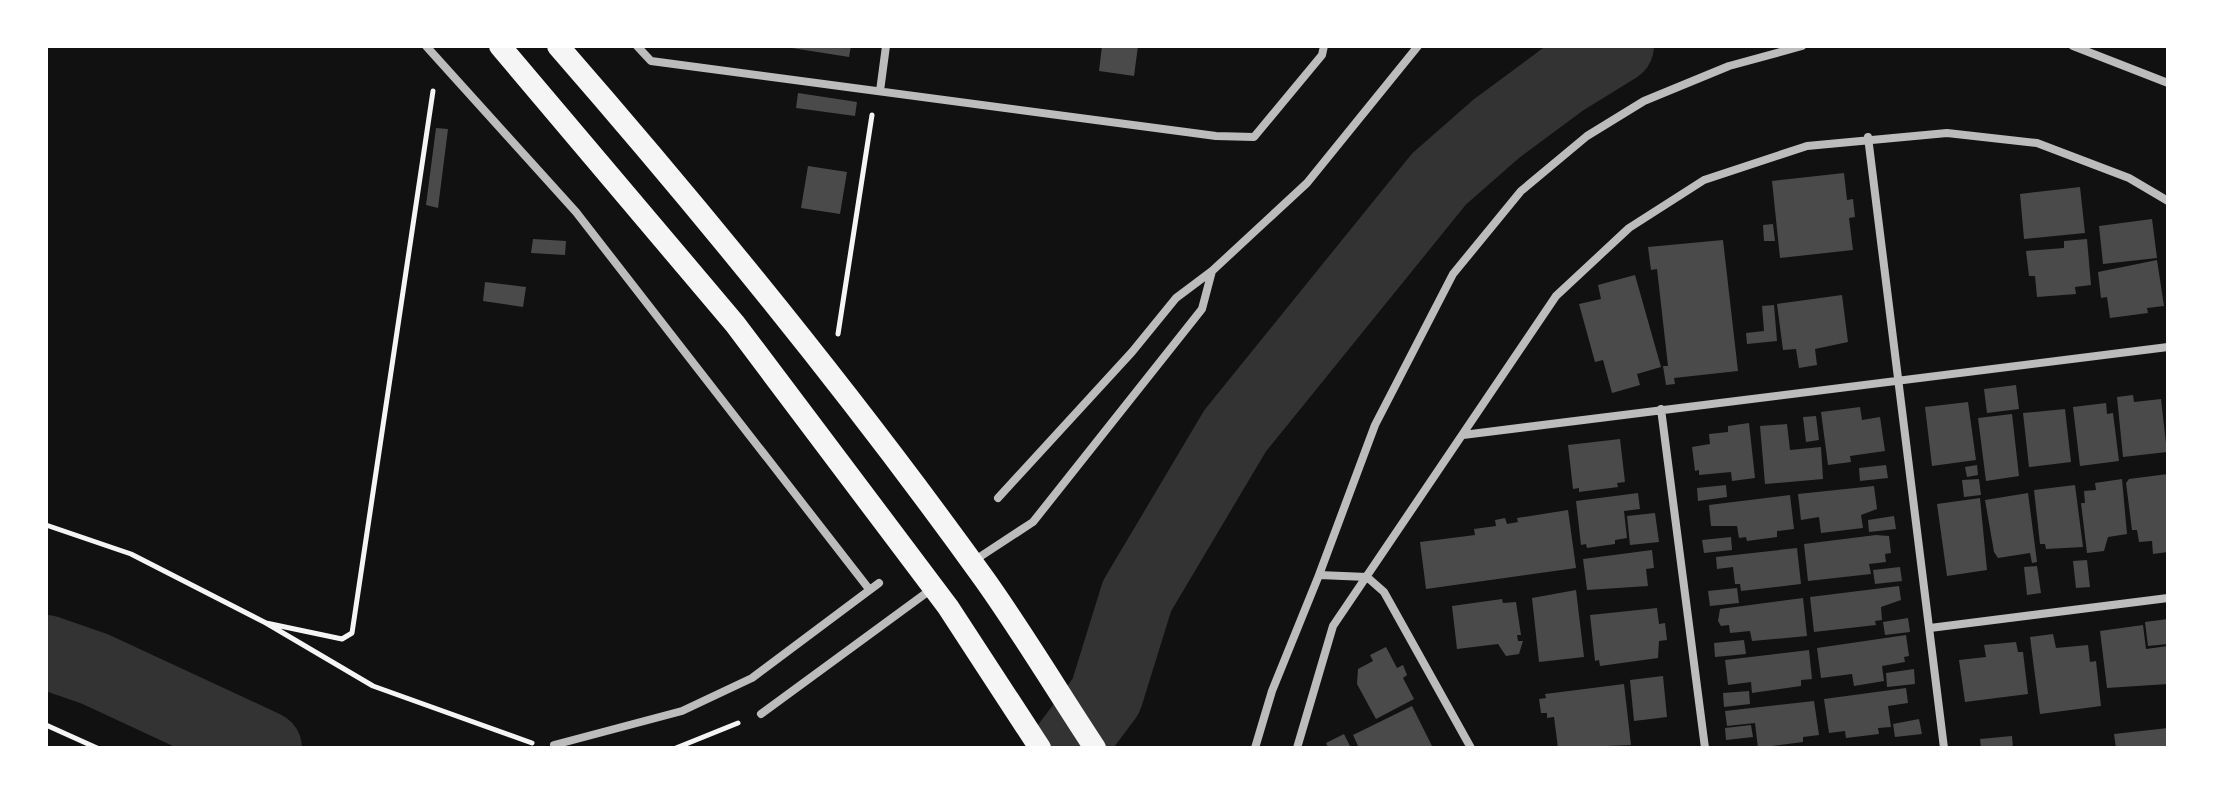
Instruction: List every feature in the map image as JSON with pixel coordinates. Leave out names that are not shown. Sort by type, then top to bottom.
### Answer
[{"type":"highway","points":[[500,46],[735,324],[934,587],[1040,748]]},
{"type":"highway","points":[[558,46],[658,160],[832,374],[972,562],[1095,748]]},
{"type":"street","points":[[426,46],[576,212],[869,589]]},
{"type":"street","points":[[637,46],[651,61],[1216,136],[1254,137],[1322,55],[1324,46]]},
{"type":"street","points":[[880,91],[886,46]]},
{"type":"street","points":[[998,498],[1132,352],[1176,298],[1212,271],[1307,183],[1418,46]]},
{"type":"street","points":[[1255,748],[1272,691],[1375,425],[1453,274],[1521,191],[1587,136],[1644,101],[1729,66],[1802,46]]},
{"type":"street","points":[[2073,46],[2168,83]]},
{"type":"street","points":[[1297,748],[1333,626],[1556,296],[1629,228],[1704,180],[1807,146],[1868,137],[1947,133],[2037,143],[2129,178],[2168,201]]},
{"type":"street","points":[[1868,137],[1944,748]]},
{"type":"street","points":[[972,562],[1033,522],[1066,484],[1202,309],[1212,271]]},
{"type":"street","points":[[1463,435],[2168,347]]},
{"type":"street","points":[[1661,409],[1705,748]]},
{"type":"street","points":[[1319,575],[1367,577],[1384,592],[1471,748]]},
{"type":"street","points":[[554,745],[682,711],[752,678],[879,583]]},
{"type":"street","points":[[761,714],[934,587]]},
{"type":"street","points":[[1930,628],[2168,598]]},
{"type":"path","points":[[266,623],[342,639],[352,633],[435,74],[443,65]]},
{"type":"path","points":[[832,374],[874,103],[880,91]]},
{"type":"path","points":[[46,525],[131,554],[266,623],[373,686],[525,742],[554,745]]},
{"type":"path","points":[[676,748],[761,714]]},
{"type":"path","points":[[46,725],[97,748]]},
{"type":"building","points":[[779,46],[851,46],[849,57]]},
{"type":"building","points":[[1102,46],[1138,46],[1134,76],[1099,71]]},
{"type":"building","points":[[798,93],[857,102],[855,116],[796,108]]},
{"type":"building","points":[[436,128],[448,129],[438,208],[426,205]]},
{"type":"building","points":[[808,166],[847,172],[840,214],[801,208]]},
{"type":"building","points":[[1844,173],[1847,200],[1853,199],[1855,217],[1849,218],[1853,250],[1780,258],[1772,181]]},
{"type":"building","points":[[2080,187],[2085,233],[2024,239],[2020,194]]},
{"type":"building","points":[[2152,219],[2157,258],[2103,264],[2099,226]]},
{"type":"building","points":[[1773,224],[1775,241],[1764,241],[1763,225]]},
{"type":"building","points":[[533,239],[566,241],[565,255],[531,253]]},
{"type":"building","points":[[2087,239],[2091,285],[2075,287],[2076,294],[2037,297],[2035,276],[2029,276],[2026,251],[2064,248],[2064,241]]},
{"type":"building","points":[[1723,240],[1738,371],[1674,378],[1675,384],[1666,385],[1663,366],[1668,366],[1657,269],[1651,270],[1648,247]]},
{"type":"building","points":[[2157,260],[2164,306],[2147,308],[2148,313],[2110,318],[2107,297],[2101,298],[2098,272]]},
{"type":"building","points":[[1635,275],[1661,367],[1637,374],[1640,385],[1612,393],[1603,360],[1595,362],[1579,304],[1601,299],[1598,285]]},
{"type":"building","points":[[485,282],[526,287],[523,307],[483,301]]},
{"type":"building","points":[[1842,295],[1848,342],[1815,349],[1817,365],[1799,368],[1796,349],[1783,350],[1777,304]]},
{"type":"building","points":[[1774,305],[1777,341],[1747,344],[1746,333],[1764,331],[1762,306]]},
{"type":"building","points":[[2016,385],[2019,409],[1987,413],[1984,389]]},
{"type":"building","points":[[2133,395],[2134,402],[2161,399],[2167,452],[2123,457],[2117,397]]},
{"type":"building","points":[[1968,402],[1976,460],[1932,466],[1925,407]]},
{"type":"building","points":[[2106,403],[2107,414],[2113,413],[2119,461],[2080,466],[2073,407]]},
{"type":"building","points":[[1860,407],[1862,420],[1880,417],[1885,451],[1850,456],[1851,462],[1828,465],[1821,412]]},
{"type":"building","points":[[2065,409],[2071,462],[2029,467],[2023,413]]},
{"type":"building","points":[[2012,414],[2019,476],[1986,481],[1978,418]]},
{"type":"building","points":[[1816,416],[1819,440],[1806,442],[1803,417]]},
{"type":"building","points":[[1749,423],[1755,478],[1732,481],[1731,472],[1699,475],[1699,470],[1695,471],[1692,447],[1710,444],[1709,434],[1728,432],[1728,426]]},
{"type":"building","points":[[1787,424],[1790,450],[1821,447],[1823,479],[1765,484],[1760,426]]},
{"type":"building","points":[[1620,439],[1625,482],[1617,483],[1618,487],[1579,492],[1579,488],[1573,489],[1568,445]]},
{"type":"building","points":[[1886,465],[1888,478],[1860,481],[1859,468]]},
{"type":"building","points":[[1977,465],[1978,475],[1967,477],[1965,467]]},
{"type":"building","points":[[2168,474],[2168,552],[2153,554],[2152,541],[2139,542],[2137,530],[2132,530],[2126,483],[2129,479]]},
{"type":"building","points":[[1979,479],[1981,495],[1964,497],[1962,480]]},
{"type":"building","points":[[2122,479],[2127,534],[2108,537],[2104,551],[2087,553],[2081,503],[2085,503],[2084,491],[2096,490],[2095,483]]},
{"type":"building","points":[[1726,485],[1727,497],[1698,501],[1697,488]]},
{"type":"building","points":[[2075,485],[2083,547],[2046,549],[2045,544],[2040,544],[2034,490]]},
{"type":"building","points":[[1874,486],[1877,509],[1861,515],[1863,528],[1821,533],[1819,517],[1801,520],[1798,494]]},
{"type":"building","points":[[1638,493],[1640,509],[1624,511],[1627,538],[1615,540],[1615,544],[1587,548],[1586,544],[1581,545],[1576,501]]},
{"type":"building","points":[[2028,493],[2037,562],[2032,563],[2030,553],[1998,558],[1994,552],[1985,500]]},
{"type":"building","points":[[1790,495],[1794,529],[1777,531],[1777,537],[1747,541],[1746,537],[1739,538],[1737,526],[1711,526],[1709,505]]},
{"type":"building","points":[[1980,498],[1987,570],[1947,576],[1937,504]]},
{"type":"building","points":[[1568,510],[1576,568],[1426,589],[1420,542],[1475,535],[1474,529],[1496,526],[1495,520],[1505,518],[1507,524],[1518,522],[1517,518]]},
{"type":"building","points":[[1655,513],[1659,542],[1630,545],[1627,516]]},
{"type":"building","points":[[1894,516],[1896,529],[1869,532],[1868,520]]},
{"type":"building","points":[[1889,536],[1891,553],[1885,554],[1886,562],[1869,564],[1871,574],[1808,581],[1804,544]]},
{"type":"building","points":[[1731,537],[1732,550],[1704,553],[1702,540]]},
{"type":"building","points":[[1797,548],[1801,584],[1741,591],[1740,584],[1735,584],[1733,567],[1717,569],[1716,557]]},
{"type":"building","points":[[1652,550],[1654,568],[1646,569],[1648,586],[1587,590],[1583,559]]},
{"type":"building","points":[[2087,560],[2090,587],[2076,588],[2073,561]]},
{"type":"building","points":[[2037,566],[2041,593],[2027,595],[2024,567]]},
{"type":"building","points":[[1900,567],[1902,581],[1875,584],[1873,570]]},
{"type":"building","points":[[1899,586],[1901,600],[1881,607],[1882,620],[1875,621],[1876,625],[1814,632],[1810,597]]},
{"type":"building","points":[[1737,588],[1739,603],[1710,606],[1708,591]]},
{"type":"building","points":[[1576,590],[1584,657],[1539,662],[1532,598]]},
{"type":"building","points":[[1803,598],[1807,636],[1752,641],[1750,631],[1730,633],[1729,625],[1721,626],[1718,621],[1720,609]]},
{"type":"building","points":[[1502,599],[1503,603],[1516,602],[1521,635],[1517,635],[1518,641],[1523,641],[1519,654],[1506,656],[1498,644],[1457,649],[1452,606]]},
{"type":"building","points":[[1657,608],[1659,624],[1665,623],[1667,640],[1659,641],[1658,658],[1600,666],[1599,660],[1595,661],[1590,615]]},
{"type":"building","points":[[1908,618],[1910,632],[1885,635],[1883,622]]},
{"type":"building","points":[[2168,619],[2168,644],[2148,646],[2145,622]]},
{"type":"building","points":[[2143,625],[2146,649],[2168,646],[2168,684],[2107,688],[2100,631]]},
{"type":"building","points":[[2053,634],[2056,648],[2088,645],[2090,662],[2096,661],[2101,706],[2040,714],[2030,637]]},
{"type":"building","points":[[1906,635],[1909,656],[1904,657],[1905,662],[1882,666],[1884,681],[1854,686],[1852,674],[1821,678],[1817,648]]},
{"type":"building","points":[[1744,640],[1746,654],[1715,657],[1714,643]]},
{"type":"building","points":[[2016,642],[2018,652],[2023,652],[2028,694],[1965,702],[1959,660],[1986,657],[1984,645]]},
{"type":"building","points":[[1386,647],[1397,668],[1403,665],[1407,675],[1403,678],[1414,699],[1376,719],[1357,684],[1358,669],[1373,661],[1370,655]]},
{"type":"building","points":[[1809,650],[1812,679],[1801,680],[1801,686],[1752,693],[1751,682],[1728,685],[1725,660]]},
{"type":"building","points":[[1914,669],[1915,684],[1887,687],[1886,673]]},
{"type":"building","points":[[1663,676],[1667,717],[1634,721],[1630,680]]},
{"type":"building","points":[[1624,684],[1631,745],[1558,748],[1554,717],[1547,718],[1547,713],[1541,713],[1539,699],[1546,698],[1545,694]]},
{"type":"building","points":[[1906,688],[1908,703],[1888,706],[1891,727],[1878,728],[1879,734],[1846,738],[1845,731],[1829,733],[1824,699]]},
{"type":"building","points":[[1749,691],[1750,704],[1724,707],[1723,693]]},
{"type":"building","points":[[1814,701],[1819,735],[1803,737],[1803,742],[1758,748],[1755,723],[1727,726],[1725,711]]},
{"type":"building","points":[[1412,706],[1432,746],[1359,748],[1353,735]]},
{"type":"building","points":[[1919,719],[1922,734],[1895,737],[1893,724]]},
{"type":"building","points":[[1751,725],[1753,737],[1726,740],[1725,728]]},
{"type":"building","points":[[2168,728],[2168,748],[2116,748],[2114,734]]},
{"type":"building","points":[[1344,734],[1351,748],[1328,748],[1326,743]]},
{"type":"building","points":[[2012,736],[2013,748],[1981,748],[1980,739]]},
{"type":"waterway","points":[[1067,748],[1106,696],[1137,596],[1235,431],[1439,179],[1496,129],[1562,80],[1617,46]]},
{"type":"waterway","points":[[46,652],[95,669],[265,748]]}]
